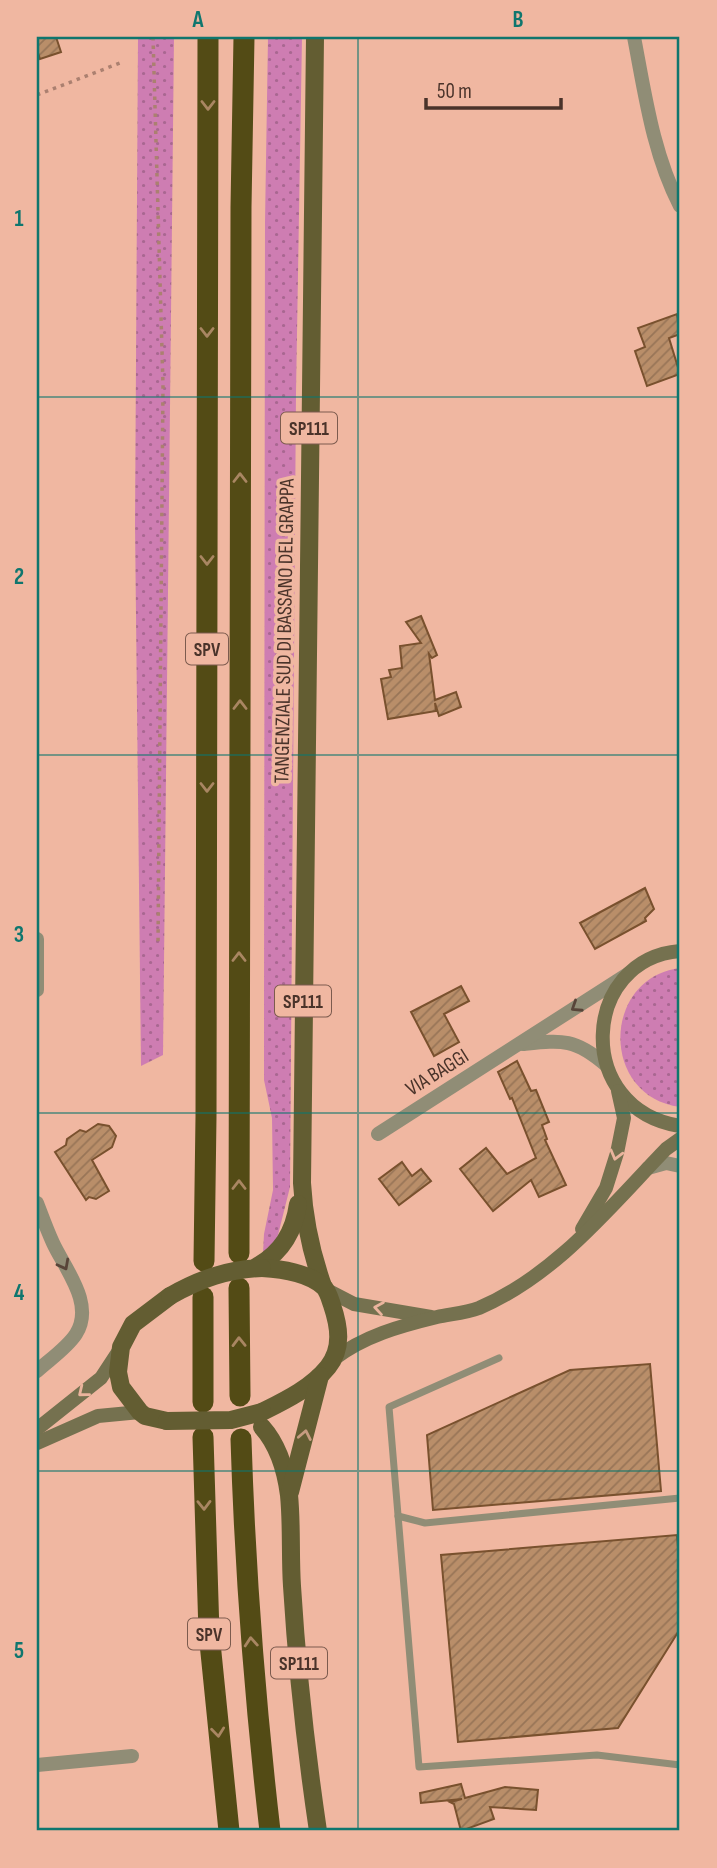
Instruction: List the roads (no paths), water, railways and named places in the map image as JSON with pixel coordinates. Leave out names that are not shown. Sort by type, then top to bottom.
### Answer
[{"type":"highway","name":"SPV","points":[[204,1261],[208,37]]},
{"type":"highway","name":"SPV","points":[[239,1253],[240,220],[244,37]]},
{"type":"highway","points":[[239,1288],[240,1396]]},
{"type":"highway","points":[[203,1297],[203,1402]]},
{"type":"highway","name":"SPV","points":[[203,1437],[209,1633],[229,1831]]},
{"type":"highway","name":"SPV","points":[[241,1439],[251,1642],[270,1831]]},
{"type":"main road","name":"TANGENZIALE SUD DI BASSANO DEL GRAPPA","points":[[315,37],[302,1183],[303,1216],[312,1255],[338,1324],[339,1341],[334,1359]]},
{"type":"main road","name":"VIA BAGGI","points":[[571,1248],[606,1188],[624,1118],[617,1088],[606,1065],[601,1039],[605,1013],[616,990],[633,970],[652,959],[680,951]]},
{"type":"main road","name":"VIA BAGGI","points":[[617,1088],[631,1104],[648,1116],[674,1125]]},
{"type":"main road","name":"VIA BAGGI","points":[[334,1359],[353,1344],[379,1333],[476,1309],[521,1288],[571,1248],[648,1168],[680,1139]]},
{"type":"main road","name":"TANGENZIALE SUD DI BASSANO DEL GRAPPA","points":[[260,1266],[279,1251],[296,1218],[302,1183]]},
{"type":"main road","points":[[37,1429],[101,1378],[133,1324],[170,1296],[193,1283],[221,1273],[260,1266],[288,1270],[324,1288]]},
{"type":"main road","name":"VIA BAGGI","points":[[324,1288],[354,1304],[436,1318]]},
{"type":"main road","points":[[121,1348],[118,1372],[121,1387],[145,1416],[167,1421],[262,1419]]},
{"type":"main road","name":"SP111","points":[[318,1831],[298,1662],[289,1495],[277,1449],[262,1419],[320,1376],[334,1359]]},
{"type":"main road","name":"SP111","points":[[289,1495],[320,1376]]},
{"type":"main road","points":[[37,1443],[98,1416],[140,1412]]},
{"type":"street","points":[[634,37],[654,134],[670,186],[680,206]]},
{"type":"street","points":[[37,939],[37,990]]},
{"type":"street","name":"VIA BAGGI","points":[[378,1134],[633,970]]},
{"type":"street","name":"VIA BAGGI","points":[[518,1045],[560,1041],[587,1049],[606,1065]]},
{"type":"street","points":[[674,1125],[680,1139]]},
{"type":"street","points":[[648,1168],[666,1163],[680,1166]]},
{"type":"street","points":[[37,1203],[52,1243],[76,1287],[81,1306],[81,1320],[76,1334],[37,1371]]},
{"type":"street","points":[[37,1765],[132,1756]]},
{"type":"lane","points":[[499,1358],[389,1407],[419,1767],[597,1755],[680,1765]]},
{"type":"lane","points":[[398,1516],[425,1524],[680,1498]]}]
